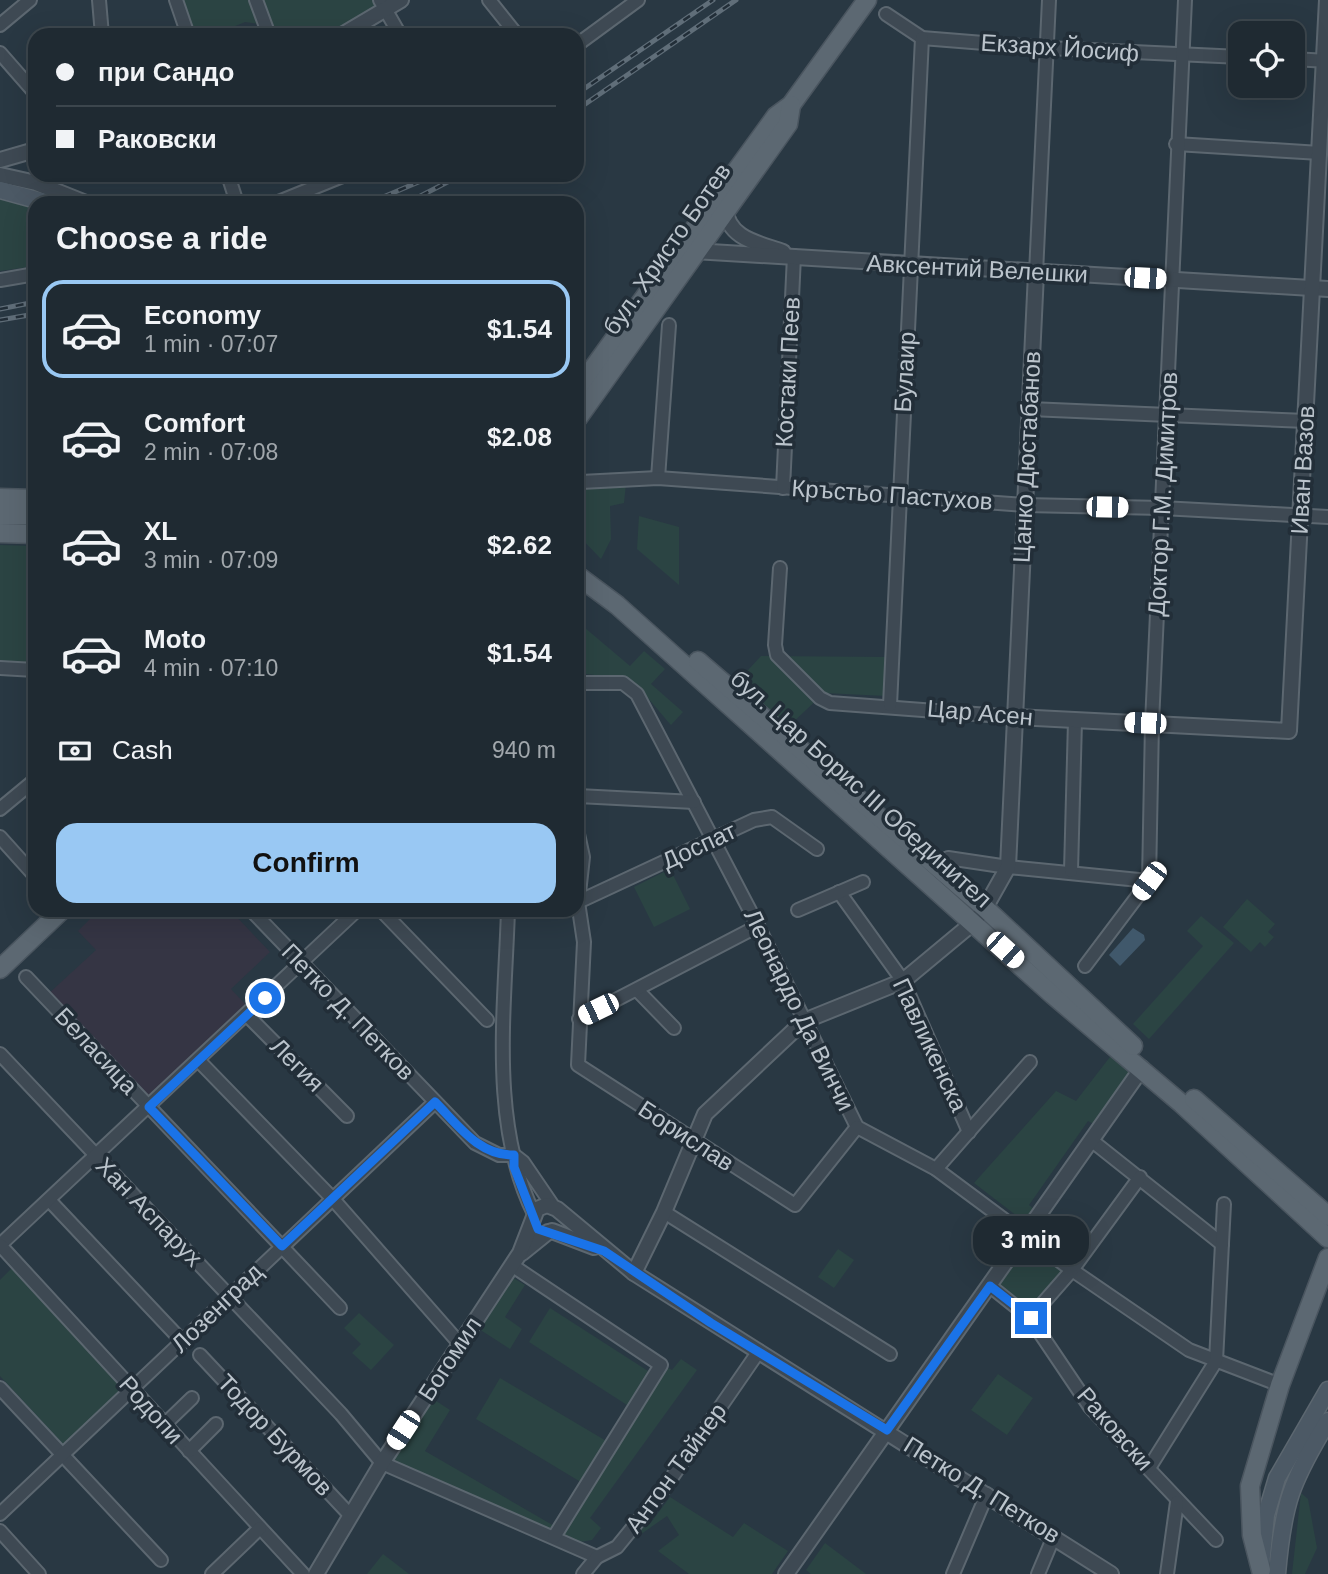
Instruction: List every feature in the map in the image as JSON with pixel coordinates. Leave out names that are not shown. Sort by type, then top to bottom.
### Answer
[{"type":"main road","name":"бул. Христо Ботев","points":[[584,409],[686,249],[776,116],[791,105],[867,0]]},
{"type":"main road","name":"бул. Христо Ботев","points":[[584,381],[686,249],[726,208],[788,124],[791,105]]},
{"type":"main road","points":[[6,191],[28,197]]},
{"type":"main road","points":[[0,498],[28,499]]},
{"type":"main road","points":[[0,515],[28,515]]},
{"type":"main road","points":[[0,533],[28,534]]},
{"type":"main road","name":"бул. Цар Борис III Обединител","points":[[584,566],[617,591],[980,915],[1054,995],[1142,1068],[1328,1238]]},
{"type":"main road","name":"бул. Цар Борис III Обединител","points":[[584,580],[617,605],[1129,1042],[1328,1216]]},
{"type":"main road","points":[[0,969],[55,917]]},
{"type":"main road","points":[[1266,1572],[1252,1535],[1251,1486],[1280,1385],[1328,1258]]},
{"type":"main road","points":[[1266,1572],[1266,1515],[1277,1478],[1328,1390]]},
{"type":"main road","points":[[1266,1572],[1287,1499],[1303,1461],[1328,1421]]},
{"type":"street","points":[[0,25],[30,0]]},
{"type":"street","points":[[99,0],[102,28]]},
{"type":"street","points":[[176,0],[186,28]]},
{"type":"street","points":[[256,0],[266,28]]},
{"type":"street","points":[[352,28],[384,5],[401,0]]},
{"type":"street","points":[[489,0],[511,28]]},
{"type":"street","points":[[584,40],[638,0]]},
{"type":"street","name":"Цанко Дюстабанов","points":[[980,915],[1008,867],[1049,0]]},
{"type":"street","name":"Доктор Г.М. Димитров","points":[[1149,881],[1152,723],[1168,412],[1176,144],[1185,0]]},
{"type":"street","name":"Иван Вазов","points":[[1289,731],[1306,421],[1321,289],[1320,153],[1327,0]]},
{"type":"street","points":[[384,5],[396,28]]},
{"type":"street","name":"Екзарх Йосиф","points":[[886,14],[922,38],[1048,48],[1228,57]]},
{"type":"street","name":"Булаир","points":[[890,705],[922,38]]},
{"type":"street","points":[[0,54],[28,85]]},
{"type":"street","points":[[1305,60],[1326,61]]},
{"type":"street","points":[[1176,144],[1320,153]]},
{"type":"street","points":[[0,160],[28,152]]},
{"type":"street","points":[[0,175],[28,181]]},
{"type":"street","points":[[32,182],[68,196]]},
{"type":"street","points":[[291,196],[321,182]]},
{"type":"street","name":"Авксентий Велешки","points":[[726,208],[730,225],[743,238],[794,256]]},
{"type":"street","name":"Авксентий Велешки","points":[[686,249],[912,266],[1321,289]]},
{"type":"street","name":"Костаки Пеев","points":[[783,488],[794,256]]},
{"type":"street","points":[[0,280],[28,275]]},
{"type":"street","points":[[658,478],[669,325]]},
{"type":"street","points":[[1030,409],[1168,412],[1306,421]]},
{"type":"street","name":"Кръстьо Пастухов","points":[[584,482],[658,478],[1025,505],[1162,508],[1328,517]]},
{"type":"street","name":"Цар Асен","points":[[780,568],[775,645],[780,660],[824,700],[1015,717],[1289,731]]},
{"type":"street","points":[[0,668],[28,670]]},
{"type":"street","name":"Леонардо Да Винчи","points":[[584,683],[620,682],[637,694],[758,926],[857,1127],[936,1169],[1024,1236],[1189,1350],[1280,1385]]},
{"type":"street","points":[[1071,872],[1075,721]]},
{"type":"street","points":[[0,810],[28,786]]},
{"type":"street","points":[[584,796],[694,802]]},
{"type":"street","name":"Доспат","points":[[584,899],[754,820],[772,817],[817,849]]},
{"type":"street","points":[[0,837],[28,868]]},
{"type":"street","points":[[948,858],[1008,867],[1149,881]]},
{"type":"street","points":[[1085,966],[1149,881]]},
{"type":"street","points":[[798,910],[863,882]]},
{"type":"street","name":"Павликенска","points":[[839,892],[903,981],[969,1132]]},
{"type":"street","points":[[634,1273],[695,1143],[705,1114],[804,1021],[903,981],[980,915]]},
{"type":"street","name":"Петко Д. Петков","points":[[257,917],[300,964],[485,1150],[499,1156],[514,1155]]},
{"type":"street","points":[[0,1245],[350,917]]},
{"type":"street","points":[[388,917],[487,1020]]},
{"type":"street","points":[[509,917],[505,1087],[514,1167],[538,1229],[550,1232],[560,1224],[556,1210],[523,1162],[514,1155]]},
{"type":"street","points":[[580,917],[583,942],[579,1019],[758,926]]},
{"type":"street","name":"Беласица","points":[[26,977],[340,1308]]},
{"type":"street","points":[[637,990],[674,1028]]},
{"type":"street","name":"Легия","points":[[247,1015],[347,1116]]},
{"type":"street","name":"Борислав","points":[[579,1019],[578,1065],[794,1205],[857,1127]]},
{"type":"street","name":"Хан Аспарух","points":[[0,1054],[341,1414],[382,1462]]},
{"type":"street","points":[[198,1060],[332,1198],[460,1344]]},
{"type":"street","points":[[936,1169],[1030,1062]]},
{"type":"street","points":[[786,1574],[1142,1068]]},
{"type":"street","name":"Лозенград","points":[[0,1514],[435,1102]]},
{"type":"street","points":[[1091,1140],[1222,1244]]},
{"type":"street","points":[[1031,1318],[1072,1270],[1140,1177]]},
{"type":"street","points":[[49,1200],[183,1342]]},
{"type":"street","points":[[1149,1468],[1216,1361],[1224,1204]]},
{"type":"street","points":[[534,1217],[542,1206],[556,1210]]},
{"type":"street","name":"Петко Д. Петков","points":[[556,1210],[634,1273],[887,1430],[1111,1574]]},
{"type":"street","points":[[664,1212],[890,1354]]},
{"type":"street","name":"Богомил","points":[[316,1574],[382,1462],[517,1259],[534,1217]]},
{"type":"street","name":"Петко Д. Петков","points":[[550,1232],[604,1251]]},
{"type":"street","name":"Богомил","points":[[517,1259],[550,1232]]},
{"type":"street","name":"Родопи","points":[[0,1245],[303,1574]]},
{"type":"street","points":[[517,1259],[661,1364],[554,1537]]},
{"type":"street","name":"Раковски","points":[[990,1286],[1031,1318],[1090,1407],[1149,1468],[1177,1502],[1216,1540]]},
{"type":"street","name":"Антон Тайнер","points":[[583,1574],[597,1557],[617,1547],[661,1493],[759,1351]]},
{"type":"street","name":"Тодор Бурмов","points":[[200,1355],[350,1515]]},
{"type":"street","points":[[0,1388],[161,1560]]},
{"type":"street","points":[[164,1424],[192,1398]]},
{"type":"street","points":[[189,1451],[216,1424]]},
{"type":"street","points":[[382,1462],[597,1557]]},
{"type":"street","points":[[953,1574],[987,1494]]},
{"type":"street","points":[[1167,1574],[1177,1502]]},
{"type":"street","points":[[212,1574],[260,1528]]},
{"type":"street","points":[[0,1531],[39,1574]]},
{"type":"street","points":[[1038,1574],[1054,1536]]},
{"type":"shaded area","points":[[92,917],[237,917],[270,952],[231,989],[246,1005],[145,1101],[47,995],[96,950],[78,931]]},
{"type":"shaded area","points":[[1133,928],[1144,935],[1145,940],[1120,966],[1109,955]]},
{"type":"green space","points":[[180,0],[380,0],[368,22],[353,28],[269,28],[268,25],[245,22],[233,28],[191,28]]},
{"type":"green space","points":[[0,197],[28,204],[28,267],[0,271]]},
{"type":"green space","points":[[626,484],[624,503],[610,506],[611,539],[601,559],[584,541],[584,488]]},
{"type":"green space","points":[[639,516],[679,527],[679,585],[637,549]]},
{"type":"green space","points":[[0,545],[28,546],[28,666],[0,665]]},
{"type":"green space","points":[[584,627],[630,666],[644,651],[665,669],[651,684],[683,712],[671,725],[641,691],[612,678],[584,674]]},
{"type":"green space","points":[[761,656],[887,657],[886,696],[824,693],[788,727],[737,682]]},
{"type":"green space","points":[[670,869],[690,909],[654,927],[634,887]]},
{"type":"green space","points":[[1247,899],[1275,924],[1268,932],[1274,937],[1265,947],[1260,942],[1251,952],[1223,927]]},
{"type":"green space","points":[[1201,916],[1234,943],[1149,1039],[1133,1024],[1203,946],[1187,931]]},
{"type":"green space","points":[[1113,1053],[1133,1070],[1094,1124],[1088,1121],[1029,1205],[1035,1210],[1026,1223],[974,1183],[1056,1091],[1076,1101]]},
{"type":"green space","points":[[1029,1243],[1065,1271],[1031,1314],[995,1284]]},
{"type":"green space","points":[[838,1249],[854,1260],[834,1288],[818,1277]]},
{"type":"green space","points":[[14,1266],[126,1387],[65,1446],[0,1376],[0,1280]]},
{"type":"green space","points":[[512,1277],[525,1285],[505,1317],[522,1329],[510,1349],[479,1329]]},
{"type":"green space","points":[[550,1308],[648,1371],[627,1405],[529,1342]]},
{"type":"green space","points":[[359,1313],[394,1345],[371,1370],[352,1353],[361,1344],[344,1328]]},
{"type":"green space","points":[[681,1359],[697,1370],[590,1518],[601,1528],[592,1540],[574,1543],[560,1536],[662,1365],[672,1370]]},
{"type":"green space","points":[[998,1374],[1033,1398],[1007,1435],[971,1410]]},
{"type":"green space","points":[[500,1378],[608,1442],[584,1484],[476,1419]]},
{"type":"green space","points":[[430,1397],[450,1410],[425,1451],[556,1527],[553,1531],[390,1461]]},
{"type":"green space","points":[[1301,1493],[1308,1499],[1317,1548],[1305,1574],[1292,1574]]},
{"type":"green space","points":[[670,1497],[733,1537],[744,1523],[788,1551],[772,1574],[689,1574],[658,1551],[679,1535],[667,1516],[634,1539],[629,1536],[641,1521],[649,1525]]},
{"type":"green space","points":[[825,1543],[866,1574],[811,1574],[806,1570]]},
{"type":"green space","points":[[383,1554],[409,1574],[367,1574]]},
{"type":"railway","points":[[584,89],[713,0]]},
{"type":"railway","points":[[584,105],[736,0]]},
{"type":"railway","points":[[386,196],[418,182]]},
{"type":"railway","points":[[420,196],[448,182]]},
{"type":"railway","points":[[0,309],[28,303]]},
{"type":"railway","points":[[0,320],[28,315]]},
{"type":"route","points":[[265,998],[149,1107],[282,1246],[435,1102],[485,1150],[499,1156],[514,1155],[514,1167],[538,1229],[552,1231],[604,1251],[711,1323],[887,1430],[990,1286],[1031,1318]]}]
